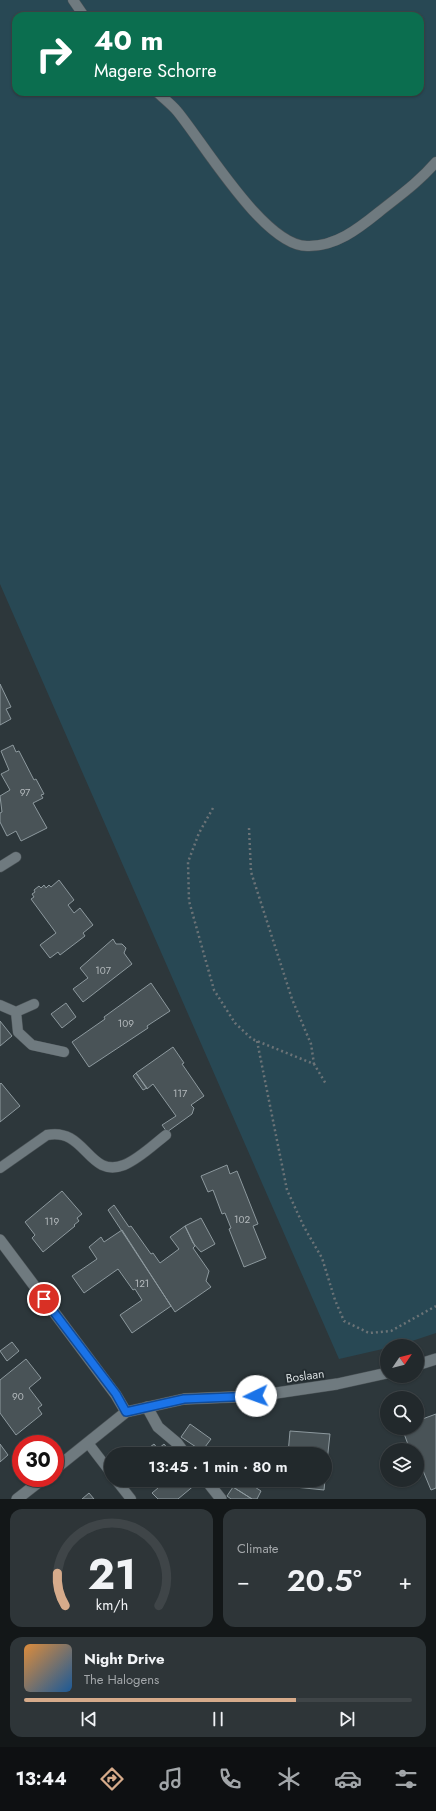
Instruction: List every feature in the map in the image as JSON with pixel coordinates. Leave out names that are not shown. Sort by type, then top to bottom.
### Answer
[{"type":"street","points":[[0,1240],[116,1394],[126,1412]]},
{"type":"street","points":[[424,1363],[436,1359]]},
{"type":"street","name":"Boslaan","points":[[64,1462],[126,1412],[184,1399],[264,1395],[337,1384],[380,1375]]},
{"type":"street","points":[[147,1407],[158,1427],[180,1447]]},
{"type":"street","points":[[17,1499],[32,1487]]},
{"type":"street","points":[[212,1487],[221,1499]]},
{"type":"lane","points":[[73,0],[81,12]]},
{"type":"lane","points":[[161,96],[176,111],[258,217],[286,240],[305,246],[328,244],[357,230],[421,179],[436,162]]},
{"type":"lane","points":[[0,867],[16,857]]},
{"type":"lane","points":[[0,1005],[16,1012],[34,1004]]},
{"type":"lane","points":[[16,1012],[18,1032],[32,1045],[64,1052]]},
{"type":"lane","points":[[0,1168],[47,1135],[56,1133],[65,1134],[76,1141],[93,1160],[104,1166],[115,1168],[136,1158],[166,1135]]},
{"type":"lane","points":[[88,1443],[104,1464]]},
{"type":"lane","points":[[122,1487],[131,1499]]},
{"type":"path","points":[[213,808],[199,833],[188,862],[189,901],[214,990],[235,1023],[252,1039],[314,1064]]},
{"type":"path","points":[[249,828],[251,872],[292,999],[311,1044],[314,1064],[326,1084]]},
{"type":"path","points":[[256,1041],[287,1190],[304,1227],[322,1258],[334,1300],[344,1321],[369,1333],[391,1331],[436,1306]]},
{"type":"shaded area","points":[[0,0],[436,0],[436,1333],[418,1339],[380,1339],[380,1350],[339,1359],[0,584]]},
{"type":"building","points":[[0,684],[11,707],[6,709],[11,719],[0,725]]},
{"type":"building","points":[[13,745],[16,752],[19,751],[34,780],[36,779],[44,794],[41,795],[43,798],[33,803],[47,828],[21,841],[16,831],[7,836],[0,822],[0,813],[2,812],[0,796],[10,790],[1,774],[9,770],[1,751]]},
{"type":"building","points":[[59,880],[74,900],[68,905],[74,913],[80,908],[93,925],[83,933],[85,936],[60,955],[58,952],[50,958],[40,945],[56,933],[31,899],[34,897],[32,894],[35,892],[34,890],[39,886],[41,888],[44,885],[46,888],[49,885],[51,887]]},
{"type":"building","points":[[113,939],[116,944],[122,944],[126,948],[124,953],[132,964],[83,1002],[73,989],[88,978],[80,968]]},
{"type":"building","points":[[151,983],[170,1011],[147,1026],[148,1028],[89,1067],[72,1042],[105,1019],[104,1017]]},
{"type":"building","points":[[66,1003],[76,1017],[62,1028],[51,1014]]},
{"type":"building","points":[[0,1021],[12,1036],[0,1046]]},
{"type":"building","points":[[173,1047],[184,1063],[182,1064],[204,1096],[191,1105],[194,1108],[192,1114],[167,1132],[162,1125],[176,1116],[153,1084],[147,1089],[136,1073]]},
{"type":"building","points":[[136,1073],[147,1088],[143,1090],[133,1076]]},
{"type":"building","points":[[1,1083],[20,1106],[0,1122],[0,1084]]},
{"type":"building","points":[[227,1165],[230,1174],[237,1171],[258,1224],[253,1226],[266,1258],[244,1267],[229,1229],[231,1228],[225,1213],[222,1214],[213,1190],[208,1192],[201,1176]]},
{"type":"building","points":[[62,1191],[82,1214],[77,1218],[79,1221],[74,1225],[75,1226],[43,1252],[32,1238],[35,1235],[25,1222]]},
{"type":"building","points":[[114,1205],[129,1227],[131,1226],[151,1254],[153,1253],[160,1263],[179,1249],[170,1237],[185,1226],[195,1246],[193,1248],[209,1271],[206,1281],[211,1287],[175,1312],[108,1210]]},
{"type":"building","points":[[201,1218],[215,1244],[201,1252],[193,1243],[185,1226]]},
{"type":"building","points":[[122,1230],[171,1306],[132,1333],[120,1315],[142,1300],[118,1269],[84,1293],[72,1276],[97,1259],[89,1247],[101,1237],[104,1242]]},
{"type":"building","points":[[12,1342],[19,1351],[7,1361],[0,1351]]},
{"type":"building","points":[[26,1359],[41,1378],[29,1388],[42,1405],[38,1408],[42,1414],[16,1435],[0,1413],[0,1380]]},
{"type":"building","points":[[436,1414],[436,1488],[431,1490],[424,1473],[424,1443],[407,1443],[405,1435],[424,1435],[424,1418]]},
{"type":"building","points":[[190,1424],[211,1439],[205,1447],[196,1447],[181,1437]]},
{"type":"building","points":[[290,1431],[330,1434],[329,1447],[289,1447]]},
{"type":"building","points":[[0,1444],[8,1455],[0,1462]]},
{"type":"building","points":[[157,1487],[192,1487],[178,1499],[158,1499],[152,1493],[158,1488]]},
{"type":"building","points":[[233,1487],[255,1487],[261,1491],[257,1499],[252,1499]]},
{"type":"building","points":[[233,1487],[252,1499],[231,1499],[227,1496]]},
{"type":"building","points":[[295,1487],[324,1487],[324,1490]]},
{"type":"building","points":[[89,1493],[94,1499],[82,1499]]},
{"type":"route","points":[[44,1299],[116,1394],[126,1412],[184,1399],[256,1396]]}]
